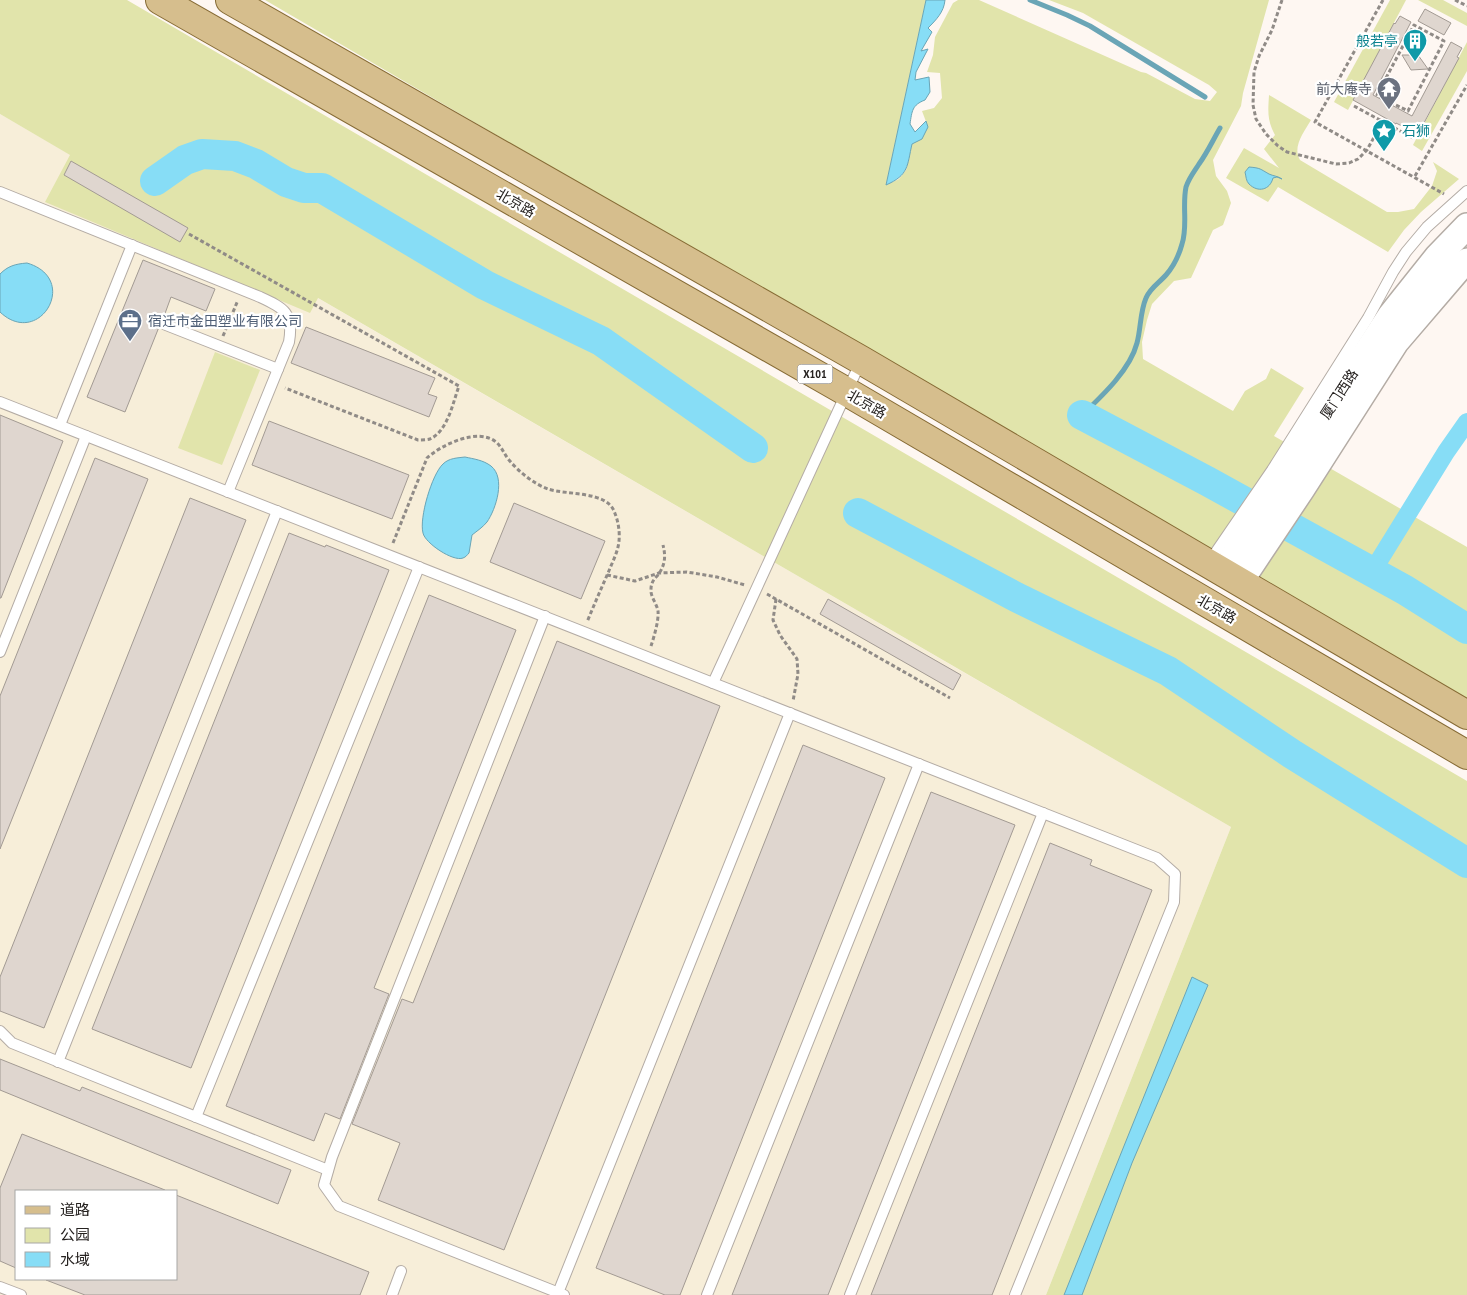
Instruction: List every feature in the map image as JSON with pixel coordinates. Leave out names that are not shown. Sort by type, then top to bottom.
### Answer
[{"type":"main road","name":"北京路","points":[[160,0],[846,392],[1467,754]]},
{"type":"main road","name":"X101","points":[[230,0],[861,360],[1467,715]]},
{"type":"street","name":"厦门西路","points":[[1224,573],[1390,316],[1437,257],[1467,226]]},
{"type":"street","name":"厦门西路","points":[[1286,479],[1396,342],[1467,261]]},
{"type":"lane","points":[[1224,573],[1286,479],[1393,272],[1406,252],[1427,227],[1467,191]]},
{"type":"lane","points":[[0,192],[242,290],[280,307],[289,318],[290,342],[228,492]]},
{"type":"lane","points":[[60,425],[132,245]]},
{"type":"lane","points":[[166,325],[278,369]]},
{"type":"lane","points":[[713,683],[861,360]]},
{"type":"lane","points":[[0,402],[1157,858],[1174,874],[1174,902],[1015,1295]]},
{"type":"lane","points":[[0,652],[86,436]]},
{"type":"lane","points":[[58,1062],[277,511]]},
{"type":"lane","points":[[196,1117],[419,567]]},
{"type":"lane","points":[[545,616],[336,1148],[324,1185],[339,1206],[561,1294],[790,713]]},
{"type":"lane","points":[[707,1295],[919,764]]},
{"type":"lane","points":[[850,1295],[1043,813]]},
{"type":"lane","points":[[0,1031],[12,1043],[328,1170]]},
{"type":"lane","points":[[392,1295],[401,1271]]},
{"type":"lane","points":[[0,1286],[21,1295]]},
{"type":"path","points":[[1282,0],[1272,30],[1259,56],[1254,72],[1253,105],[1256,119],[1266,134],[1287,152],[1336,164],[1349,163],[1358,159],[1367,150],[1383,120]]},
{"type":"path","points":[[1383,0],[1315,122],[1415,176],[1455,201]]},
{"type":"path","points":[[1455,0],[1467,6]]},
{"type":"path","points":[[1414,25],[1444,41],[1408,111],[1392,104],[1377,95],[1414,25]]},
{"type":"path","points":[[1415,176],[1467,85]]},
{"type":"path","points":[[1354,106],[1383,120],[1413,138]]},
{"type":"path","points":[[189,234],[459,386],[444,426],[439,434],[429,440],[418,440],[272,383]]},
{"type":"path","points":[[219,346],[242,290]]},
{"type":"path","points":[[388,555],[427,458],[433,452],[454,441],[481,437],[494,440],[502,448],[508,459],[533,482],[549,490],[602,499],[614,509],[619,526],[619,542],[616,554],[583,632]]},
{"type":"path","points":[[647,657],[655,634],[658,612],[650,590],[652,581],[664,563],[663,545]]},
{"type":"path","points":[[607,575],[635,581],[659,573],[687,572],[717,577],[757,589],[950,698]]},
{"type":"path","points":[[776,600],[773,620],[780,635],[797,660],[798,674],[790,713]]},
{"type":"shaded area","points":[[0,114],[1231,827],[1046,1295],[0,1295]]},
{"type":"green space","points":[[0,0],[127,0],[1467,781],[1467,1295],[1046,1295],[1231,827],[318,298],[310,313],[45,202],[70,155],[0,114]]},
{"type":"green space","points":[[265,0],[926,0],[886,185],[899,179],[906,170],[912,144],[928,127],[922,111],[934,108],[942,98],[940,73],[927,72],[933,55],[935,37],[953,3],[958,0],[979,0],[1146,73],[1195,99],[1210,101],[1217,92],[1209,85],[1083,13],[1049,0],[1269,0],[1241,106],[1213,160],[1216,176],[1227,191],[1231,203],[1223,225],[1213,230],[1191,278],[1174,281],[1152,304],[1142,342],[1143,359],[1233,411],[1245,391],[1266,379],[1271,368],[1304,388],[1274,436],[1467,547],[1467,701]]},
{"type":"green space","points":[[1390,0],[1406,0],[1348,110],[1334,102]]},
{"type":"green space","points":[[1418,0],[1443,0],[1467,13],[1467,26]]},
{"type":"green space","points":[[1467,42],[1467,71],[1422,151],[1413,145]]},
{"type":"green space","points":[[1269,95],[1311,120],[1298,145],[1297,150],[1300,160],[1387,212],[1414,209],[1432,186],[1437,171],[1433,162],[1459,179],[1421,212],[1404,230],[1388,252],[1278,187],[1268,202],[1226,178],[1244,148],[1279,168],[1264,149],[1275,135],[1269,116]]},
{"type":"green space","points":[[215,352],[260,370],[222,465],[178,448]]},
{"type":"water","points":[[926,0],[945,0],[937,19],[928,28],[932,32],[921,51],[928,49],[916,72],[915,80],[929,77],[930,92],[925,100],[917,104],[913,109],[910,124],[915,132],[926,121],[928,127],[922,139],[912,144],[906,169],[894,181],[886,185]]},
{"type":"water","points":[[1249,167],[1260,169],[1282,179],[1273,178],[1266,188],[1256,189],[1247,180],[1245,172]]},
{"type":"water","points":[[27,263],[43,271],[51,283],[52,295],[48,307],[40,317],[28,322],[15,321],[0,312],[0,274],[12,266]]},
{"type":"water","points":[[465,457],[482,461],[491,466],[496,471],[499,486],[494,509],[485,524],[472,535],[469,553],[464,558],[458,558],[440,551],[429,542],[423,533],[422,526],[427,497],[439,469],[448,461]]},
{"type":"water","points":[[1192,977],[1208,985],[1132,1163],[1082,1295],[1064,1295]]},
{"type":"building","points":[[1425,9],[1451,23],[1444,35],[1418,21]]},
{"type":"building","points":[[1400,16],[1411,22],[1373,95],[1412,116],[1451,42],[1462,48],[1457,57],[1459,58],[1418,134],[1353,100],[1394,23]]},
{"type":"building","name":"般若亭","points":[[1402,55],[1418,55],[1428,69],[1411,70]]},
{"type":"building","points":[[71,161],[188,228],[180,242],[64,175]]},
{"type":"building","points":[[143,260],[215,289],[206,311],[171,297],[125,412],[87,397]]},
{"type":"building","points":[[306,327],[435,378],[428,394],[437,397],[429,417],[291,363]]},
{"type":"building","points":[[0,415],[63,441],[1,598],[0,598]]},
{"type":"building","points":[[269,421],[409,475],[392,519],[252,465]]},
{"type":"building","points":[[95,458],[148,479],[0,849],[0,696]]},
{"type":"building","points":[[190,498],[246,520],[44,1028],[0,1011],[0,977]]},
{"type":"building","points":[[514,503],[605,541],[581,599],[490,562]]},
{"type":"building","points":[[289,533],[325,547],[326,545],[389,570],[191,1068],[92,1029]]},
{"type":"building","points":[[429,595],[516,630],[374,988],[389,994],[340,1119],[325,1113],[314,1141],[226,1106]]},
{"type":"building","points":[[828,599],[961,675],[953,690],[820,614]]},
{"type":"building","points":[[557,641],[720,706],[504,1250],[378,1200],[400,1143],[352,1124],[402,999],[413,1003]]},
{"type":"building","points":[[803,745],[885,778],[680,1295],[665,1295],[596,1268]]},
{"type":"building","points":[[931,792],[1015,825],[828,1295],[732,1295]]},
{"type":"building","points":[[1050,843],[1092,860],[1090,865],[1152,890],[992,1295],[871,1295]]},
{"type":"building","points":[[0,1059],[80,1091],[82,1087],[291,1170],[278,1204],[0,1090]]},
{"type":"building","points":[[22,1134],[165,1190],[15,1190],[15,1268],[0,1261],[0,1188]]},
{"type":"building","points":[[178,1196],[369,1272],[360,1295],[85,1295],[46,1280],[178,1280]]},
{"type":"waterway","points":[[1030,0],[1090,26],[1205,97]]},
{"type":"waterway","points":[[1082,415],[1122,373],[1133,353],[1137,343],[1146,298],[1152,288],[1166,275],[1176,261],[1181,248],[1185,230],[1185,194],[1187,184],[1220,128]]},
{"type":"waterway","points":[[155,181],[185,160],[202,154],[235,156],[256,164],[286,182],[304,188],[322,188],[485,285],[601,341],[753,448]]},
{"type":"waterway","points":[[1082,415],[1207,481],[1405,590],[1467,629]]},
{"type":"waterway","points":[[1372,572],[1446,452],[1467,422]]},
{"type":"waterway","points":[[858,513],[1016,597],[1168,671],[1292,754],[1467,863]]},
{"type":"place","name":"般若亭","points":[[1415,62]]},
{"type":"place","name":"前大庵寺","points":[[1389,110]]},
{"type":"place","name":"石狮","points":[[1384,152]]},
{"type":"place","name":"宿迁市金田塑业有限公司","points":[[130,342]]}]
